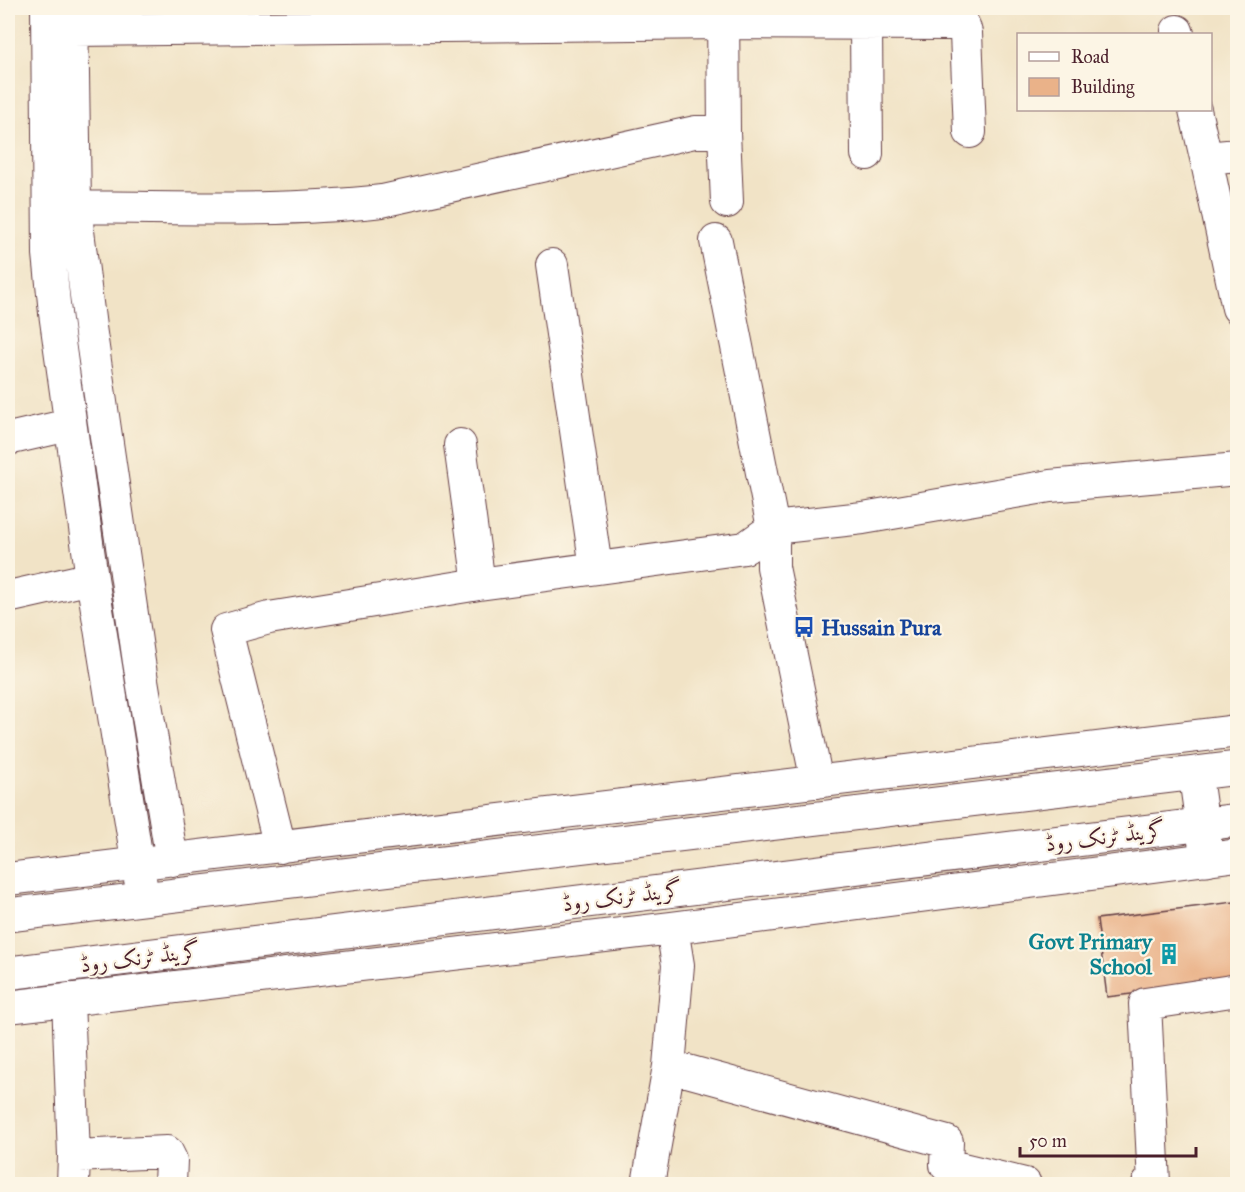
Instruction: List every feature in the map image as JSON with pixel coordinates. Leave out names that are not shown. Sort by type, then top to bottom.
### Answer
[{"type":"highway","points":[[8,915],[1236,768]]},
{"type":"highway","points":[[1195,773],[1201,824],[1222,857]]},
{"type":"highway","name":"گرینڈ ٹرنک روڈ","points":[[8,973],[1238,820]]},
{"type":"street","points":[[46,8],[61,207],[90,327],[136,639],[172,860]]},
{"type":"street","points":[[723,15],[727,202]]},
{"type":"street","points":[[143,899],[69,425],[49,254],[61,207],[72,19],[723,15],[866,24],[964,26],[970,132]]},
{"type":"street","points":[[866,24],[867,154]]},
{"type":"street","points":[[1195,111],[1238,308]]},
{"type":"street","points":[[61,207],[295,208],[372,202],[695,132],[724,132]]},
{"type":"street","points":[[1206,158],[1238,155]]},
{"type":"street","points":[[716,241],[773,528],[773,567],[817,782]]},
{"type":"street","points":[[552,265],[596,568]]},
{"type":"street","points":[[8,439],[69,425]]},
{"type":"street","points":[[460,445],[479,584]]},
{"type":"street","points":[[280,847],[226,630],[269,618],[479,584],[745,548],[773,528],[862,518],[1050,486],[1238,469]]},
{"type":"street","points":[[8,597],[92,578]]},
{"type":"street","points":[[8,879],[1233,732],[1236,768]]},
{"type":"street","points":[[8,1007],[672,928],[1222,857]]},
{"type":"street","points":[[648,1185],[669,1065],[678,965],[672,928]]},
{"type":"street","points":[[1148,1185],[1154,1183],[1145,1004],[1238,990]]},
{"type":"street","points":[[68,999],[74,1170],[167,1152],[171,1160],[170,1185]]},
{"type":"street","points":[[669,1065],[947,1142],[946,1165],[1025,1185]]},
{"type":"building","name":"Govt Primary School","points":[[1234,902],[1238,927],[1238,981],[1107,997],[1097,919]]},
{"type":"place","name":"Hussain Pura","points":[[804,627]]},
{"type":"place","name":"Govt Primary School","points":[[1169,954]]}]
